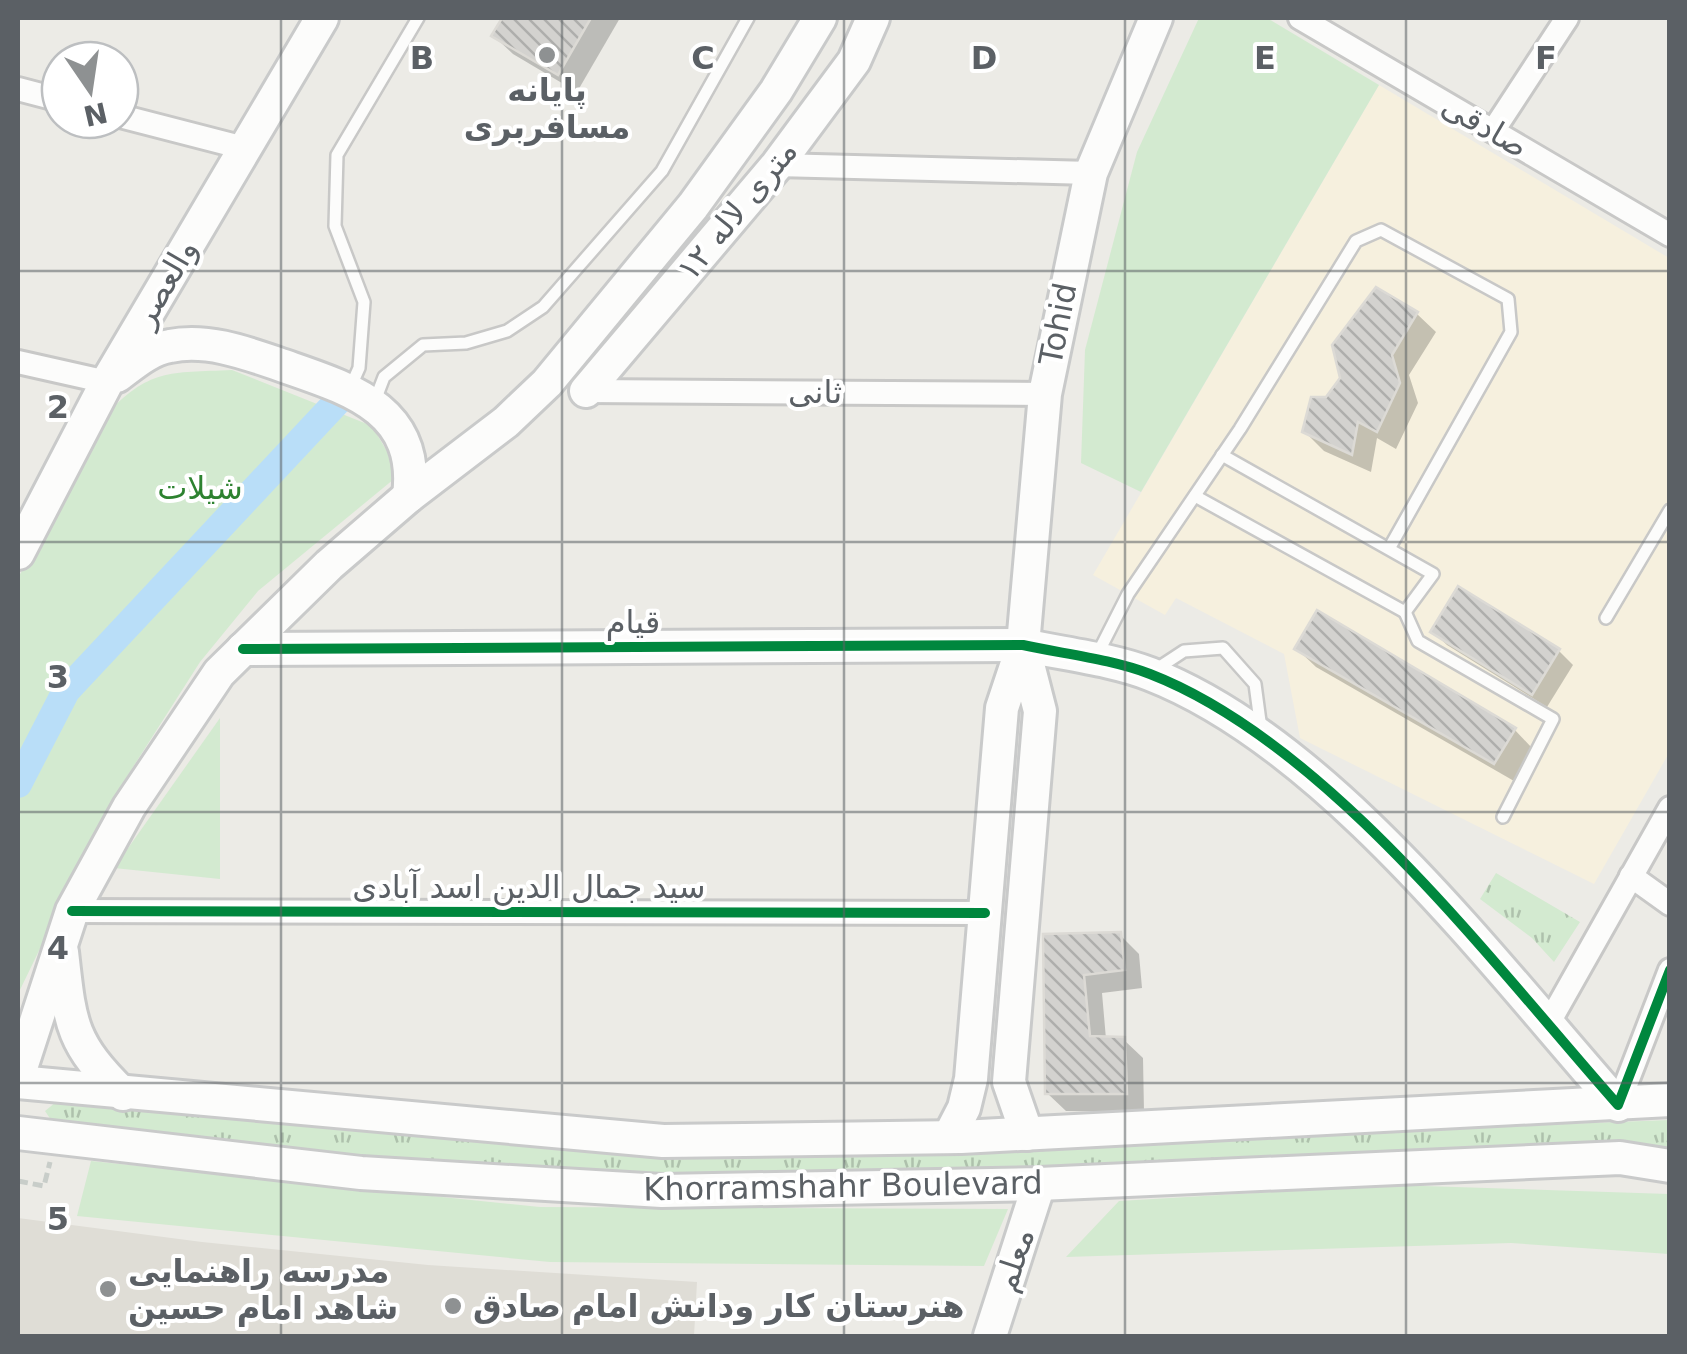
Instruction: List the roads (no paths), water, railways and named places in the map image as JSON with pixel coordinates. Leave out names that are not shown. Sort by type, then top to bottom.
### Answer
[{"type":"main road","name":"والعصر","points":[[18,553],[108,382],[322,18]]},
{"type":"main road","points":[[18,1080],[72,912],[165,750],[219,673],[408,496],[506,422],[548,383],[693,206],[776,91],[820,18]]},
{"type":"main road","name":"۱۲ متری لاله","points":[[586,390],[777,165],[854,61],[873,18]]},
{"type":"main road","name":"Tohid","points":[[949,1137],[964,1108],[970,1079],[1002,708],[1024,645],[1044,394],[1091,173],[1156,18]]},
{"type":"main road","points":[[108,382],[144,355],[170,346],[202,345],[242,352],[362,396],[398,432],[408,456],[408,496]]},
{"type":"main road","name":"Tohid","points":[[1024,645],[1040,711],[1008,1082],[1028,1134]]},
{"type":"main road","name":"قیام","points":[[243,649],[1024,645],[1150,674],[1262,733],[1400,859],[1618,1106]]},
{"type":"main road","points":[[62,946],[73,1033],[92,1064],[123,1094]]},
{"type":"main road","points":[[18,1021],[45,990]]},
{"type":"main road","points":[[970,1079],[982,1087],[1008,1082]]},
{"type":"main road","name":"Khorramshahr Boulevard","points":[[18,1080],[123,1094],[664,1140],[1028,1134],[1618,1106],[1670,1100]]},
{"type":"main road","name":"Khorramshahr Boulevard","points":[[18,1133],[361,1173],[662,1192],[1039,1184],[1620,1158],[1670,1166]]},
{"type":"main road","name":"معلم","points":[[990,1336],[1039,1184]]},
{"type":"street","name":"صادقی","points":[[1300,18],[1670,236]]},
{"type":"street","points":[[1492,130],[1567,18]]},
{"type":"street","points":[[140,121],[244,148]]},
{"type":"street","points":[[777,165],[1091,173]]},
{"type":"street","points":[[18,362],[108,382]]},
{"type":"street","name":"ثانی","points":[[586,390],[1044,394]]},
{"type":"street","points":[[1547,1026],[1670,808]]},
{"type":"street","points":[[1632,876],[1670,904]]},
{"type":"street","name":"سید جمال الدین اسد آبادی","points":[[72,912],[985,913]]},
{"type":"street","points":[[1618,1106],[1670,970]]},
{"type":"lane","points":[[362,396],[359,368],[364,302],[335,226],[337,155],[418,18]]},
{"type":"lane","points":[[362,396],[423,345],[480,339],[507,330],[543,308],[662,171],[748,18]]},
{"type":"lane","points":[[1094,661],[1128,594],[1222,455],[1356,242],[1381,230],[1508,299],[1511,332],[1390,547]]},
{"type":"lane","points":[[1222,455],[1433,574],[1405,612]]},
{"type":"lane","points":[[1195,496],[1405,612],[1418,641],[1553,719],[1502,817]]},
{"type":"lane","points":[[1606,618],[1670,510]]},
{"type":"lane","points":[[1150,674],[1184,650],[1223,648],[1256,684],[1262,733]]},
{"type":"waterway","points":[[18,784],[66,691],[350,388]]},
{"type":"place","name":"پایانه مسافربری","points":[[547,55]]},
{"type":"place","name":"مدرسه راهنمایی شاهد امام حسین","points":[[108,1289]]},
{"type":"place","name":"هنرستان کار ودانش امام صادق","points":[[453,1306]]},
{"type":"park label","name":"شیلات","points":[[200,488]]}]
